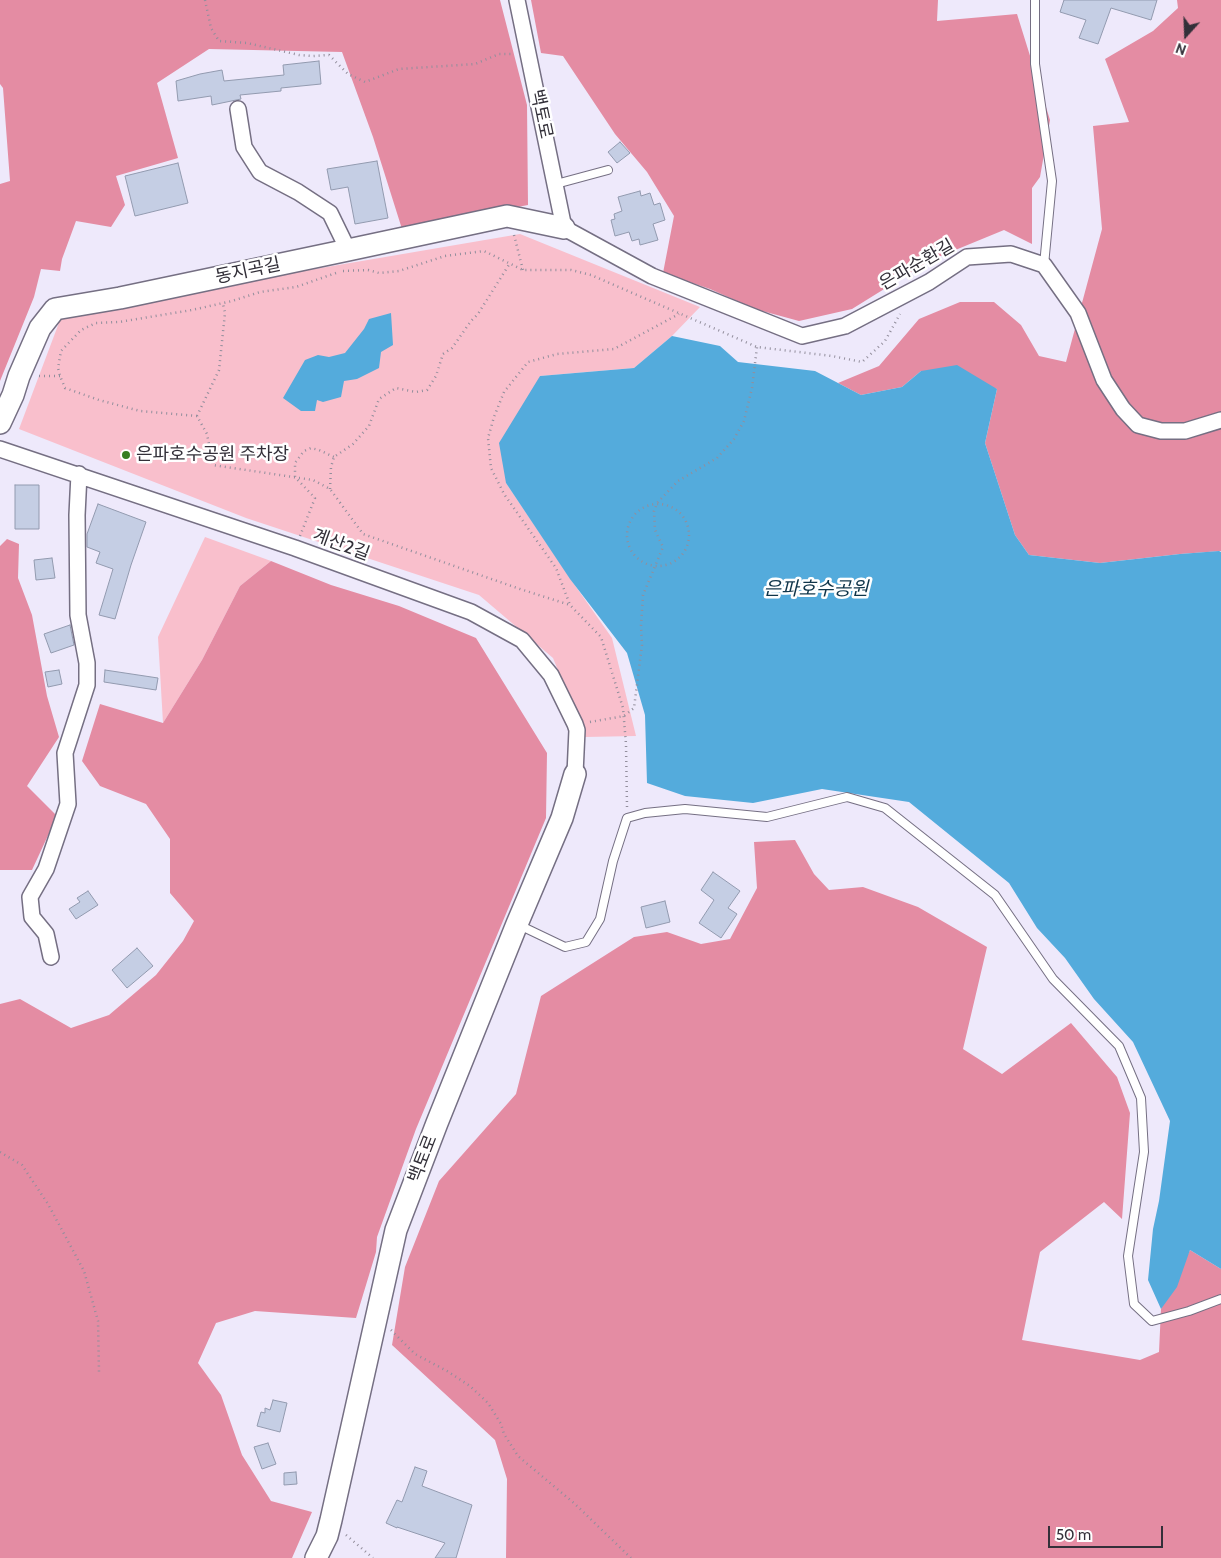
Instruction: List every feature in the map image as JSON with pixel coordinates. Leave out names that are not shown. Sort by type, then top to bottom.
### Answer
[{"type":"street","name":"백토로","points":[[517,0],[564,228]]},
{"type":"street","points":[[238,109],[244,148],[260,172],[298,192],[330,213],[348,250]]},
{"type":"street","name":"동지곡길","points":[[0,423],[40,328],[55,310],[507,216],[564,228]]},
{"type":"street","name":"은파순환길","points":[[564,228],[652,276],[802,336],[845,326],[923,285],[967,257],[1011,254],[1044,265]]},
{"type":"street","points":[[1044,265],[1078,313],[1104,380],[1123,409],[1138,425],[1161,431],[1185,432],[1212,425],[1221,420]]},
{"type":"street","name":"계산2길","points":[[0,449],[295,548],[471,612],[522,640],[551,675],[575,724],[577,730],[575,774]]},
{"type":"street","points":[[51,956],[46,934],[32,917],[30,897],[46,869],[68,804],[65,753],[87,685],[87,663],[78,615],[77,515],[79,474]]},
{"type":"street","name":"백토로","points":[[316,1558],[327,1536],[331,1520],[396,1230],[437,1122],[562,818],[575,774]]},
{"type":"lane","points":[[1035,0],[1035,64],[1052,181],[1044,265]]},
{"type":"lane","points":[[556,184],[608,170]]},
{"type":"lane","points":[[517,924],[565,947],[586,942],[600,919],[613,861],[626,818],[644,813],[685,809],[767,816],[847,797],[885,808],[995,895],[1053,980],[1119,1046],[1141,1098],[1144,1152],[1128,1256],[1134,1304],[1152,1321],[1189,1311],[1221,1299]]},
{"type":"path","points":[[206,0],[211,28],[220,41],[247,43],[299,55],[328,55],[348,74],[365,82],[399,69],[475,64],[499,54],[517,54],[527,49]]},
{"type":"path","points":[[507,216],[512,226],[523,270]]},
{"type":"path","points":[[197,416],[140,411],[66,388],[58,368],[61,351],[81,330],[96,323],[138,319],[223,304],[260,292],[296,287],[341,271],[399,271],[445,256],[484,251],[523,270],[571,270],[591,275],[757,347],[832,356],[862,362],[885,341],[904,308]]},
{"type":"path","points":[[330,489],[331,467],[334,457],[353,444],[369,426],[379,399],[396,388],[416,392],[427,390],[436,376],[443,354],[452,348],[478,314],[510,263]]},
{"type":"path","points":[[197,416],[219,370],[225,313],[223,304]]},
{"type":"path","points":[[626,818],[628,785],[623,708],[601,637],[570,604],[556,568],[504,494],[491,468],[488,438],[504,392],[528,362],[556,354],[614,349],[679,314]]},
{"type":"path","points":[[656,503],[671,507],[680,513],[686,522],[689,532],[688,543],[680,556],[667,565],[656,566],[646,564],[631,552],[626,532],[629,523],[634,514],[642,508],[656,503],[678,481],[717,458],[734,439],[744,421],[752,388],[757,347]]},
{"type":"path","points":[[197,416],[208,434],[213,465],[313,480],[330,489],[363,534],[520,589],[570,604]]},
{"type":"path","points":[[295,548],[315,498],[295,477],[295,463],[304,451],[311,448],[334,457]]},
{"type":"path","points":[[575,724],[624,716],[634,708],[642,645],[640,626],[644,596],[663,547],[655,530],[654,511],[656,503]]},
{"type":"path","points":[[0,1152],[22,1165],[48,1204],[84,1272],[98,1321],[99,1372]]},
{"type":"path","points":[[376,1317],[415,1354],[470,1386],[488,1403],[518,1456],[575,1504],[631,1558]]},
{"type":"path","points":[[331,1520],[332,1523],[373,1558]]},
{"type":"shaded area","points":[[0,0],[500,0],[527,105],[528,205],[402,229],[373,137],[342,52],[209,49],[157,83],[178,158],[116,176],[125,205],[111,227],[76,221],[62,259],[60,271],[41,269],[34,297],[0,381],[0,184],[10,181],[3,88],[0,84]]},
{"type":"shaded area","points":[[531,0],[938,0],[937,21],[1017,14],[1050,120],[1040,177],[1032,188],[1032,244],[1004,230],[931,260],[852,309],[799,321],[755,309],[710,289],[663,273],[674,216],[647,172],[615,134],[563,56],[541,53]]},
{"type":"shaded area","points":[[1177,0],[1221,0],[1221,551],[1100,563],[1029,555],[1015,535],[985,443],[997,389],[921,371],[902,387],[861,395],[838,383],[879,366],[919,319],[960,302],[994,302],[1021,325],[1039,356],[1066,362],[1102,229],[1093,126],[1129,122],[1105,59],[1153,31],[1178,8]]},
{"type":"shaded area","points":[[520,234],[700,307],[672,336],[634,368],[540,376],[506,483],[612,638],[636,736],[585,737],[553,658],[479,595],[246,518],[19,429],[63,312]]},
{"type":"shaded area","points":[[205,537],[271,561],[240,586],[202,660],[163,723],[158,637]]},
{"type":"shaded area","points":[[7,539],[19,544],[18,578],[32,615],[47,696],[59,737],[27,786],[57,816],[32,870],[0,870],[0,546]]},
{"type":"shaded area","points":[[271,561],[331,585],[399,606],[476,638],[547,753],[546,818],[416,1129],[377,1237],[376,1252],[356,1318],[255,1311],[216,1323],[198,1363],[221,1395],[242,1455],[271,1501],[312,1512],[292,1558],[0,1558],[0,1004],[20,999],[71,1028],[109,1015],[156,975],[183,941],[194,921],[170,893],[170,839],[146,804],[100,786],[82,761],[100,704],[163,723],[202,660],[240,586]]},
{"type":"shaded area","points":[[795,840],[814,874],[829,890],[863,887],[918,907],[987,947],[963,1049],[1002,1074],[1071,1023],[1117,1077],[1130,1113],[1122,1219],[1104,1202],[1040,1252],[1022,1340],[1140,1360],[1159,1352],[1161,1309],[1190,1250],[1221,1269],[1221,1558],[506,1558],[507,1479],[495,1440],[392,1345],[405,1267],[439,1181],[516,1094],[541,996],[634,937],[667,932],[701,944],[730,939],[757,888],[754,842]]},
{"type":"water","points":[[391,313],[393,345],[381,352],[379,368],[357,379],[344,381],[341,397],[323,402],[317,400],[315,411],[301,411],[283,398],[305,360],[318,355],[329,357],[345,353],[364,329],[369,319]]},
{"type":"water","name":"은파호수공원","points":[[672,336],[720,346],[738,362],[815,371],[861,395],[902,387],[921,371],[957,365],[997,389],[985,443],[1015,535],[1029,555],[1100,563],[1180,554],[1221,552],[1221,1269],[1190,1250],[1177,1287],[1161,1309],[1148,1280],[1153,1229],[1159,1201],[1170,1121],[1133,1042],[1094,999],[1065,958],[1037,928],[1009,883],[909,802],[822,789],[753,803],[685,796],[647,783],[645,715],[627,653],[570,579],[506,483],[499,443],[540,376],[634,368]]},
{"type":"building","points":[[1064,0],[1157,0],[1151,20],[1111,8],[1098,44],[1079,38],[1086,20],[1060,12]]},
{"type":"building","points":[[319,61],[321,84],[281,88],[281,91],[240,95],[241,99],[212,105],[211,96],[178,101],[176,81],[200,74],[222,70],[224,81],[284,75],[283,65]]},
{"type":"building","points":[[620,142],[630,153],[617,163],[608,152]]},
{"type":"building","points":[[377,161],[388,218],[355,224],[348,187],[331,190],[327,169]]},
{"type":"building","points":[[178,163],[188,203],[135,216],[125,176]]},
{"type":"building","points":[[640,191],[641,196],[650,193],[654,205],[660,203],[665,220],[653,224],[658,240],[640,245],[639,239],[632,241],[629,232],[615,236],[611,220],[615,219],[614,214],[622,211],[618,197]]},
{"type":"building","points":[[15,485],[39,485],[39,529],[15,529]]},
{"type":"building","points":[[98,504],[146,522],[115,619],[99,615],[113,569],[96,563],[100,552],[87,547],[87,534]]},
{"type":"building","points":[[52,558],[55,578],[36,580],[34,560]]},
{"type":"building","points":[[70,625],[74,645],[51,653],[44,634]]},
{"type":"building","points":[[59,670],[62,684],[48,687],[45,672]]},
{"type":"building","points":[[105,670],[158,678],[156,690],[104,682]]},
{"type":"building","points":[[713,872],[740,891],[728,908],[737,914],[721,938],[699,923],[714,900],[701,890]]},
{"type":"building","points":[[88,891],[98,905],[76,919],[69,909],[80,902],[77,898]]},
{"type":"building","points":[[665,901],[670,922],[646,928],[641,907]]},
{"type":"building","points":[[137,948],[153,966],[127,988],[112,970]]},
{"type":"building","points":[[273,1400],[287,1403],[280,1432],[257,1426],[261,1412],[265,1413],[265,1408],[270,1410]]},
{"type":"building","points":[[268,1443],[276,1464],[262,1469],[254,1447]]},
{"type":"building","points":[[415,1467],[427,1471],[422,1486],[472,1505],[456,1558],[435,1558],[445,1543],[386,1523],[397,1500],[402,1502]]},
{"type":"building","points":[[296,1472],[297,1484],[284,1485],[284,1473]]},
{"type":"place","name":"은파호수공원 주차장","points":[[126,455]]}]
